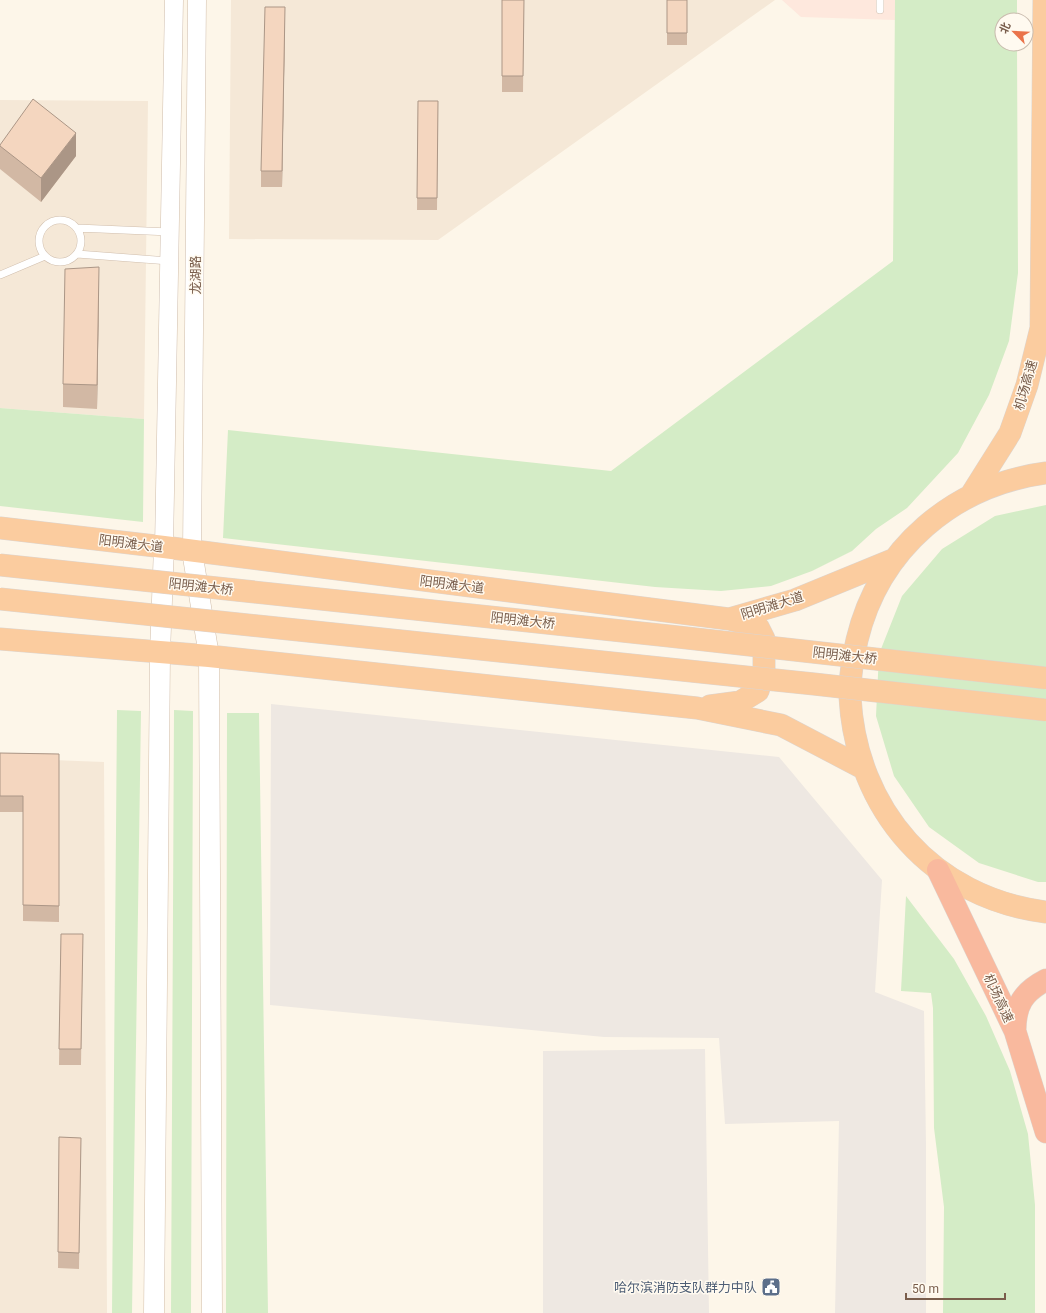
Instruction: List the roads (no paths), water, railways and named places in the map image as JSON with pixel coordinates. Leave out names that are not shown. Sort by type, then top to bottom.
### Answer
[{"type":"highway","name":"机场高速","points":[[971,495],[1010,433],[1027,385],[1041,328],[1044,0]]},
{"type":"highway","points":[[1041,328],[1046,353]]},
{"type":"highway","points":[[1046,473],[1026,475],[998,483],[971,495],[949,508],[929,523],[911,540],[895,559],[875,590],[861,624],[852,659],[850,696],[854,732],[863,768],[876,797],[893,824],[914,848],[938,870],[966,887],[996,900],[1027,909],[1046,912]]},
{"type":"highway","name":"阳明滩大道","points":[[0,528],[192,550],[729,619],[795,600],[895,559]]},
{"type":"highway","points":[[0,536],[78,537]]},
{"type":"highway","name":"阳明滩大桥","points":[[0,565],[1046,678]]},
{"type":"highway","points":[[0,599],[799,682],[1046,710]]},
{"type":"highway","points":[[697,708],[740,702],[758,691],[764,670],[764,639],[758,626],[729,619]]},
{"type":"highway","points":[[0,639],[209,656],[697,708],[781,726],[863,768]]},
{"type":"highway","name":"机场高速","points":[[938,870],[1015,1031],[1046,1132]]},
{"type":"highway","points":[[1015,1031],[1015,1020],[1018,1008],[1024,998],[1033,987],[1046,980]]},
{"type":"main road","points":[[154,1313],[160,652],[164,547]]},
{"type":"main road","points":[[192,550],[209,656],[212,1313]]},
{"type":"street","name":"龙湖路","points":[[164,547],[174,0]]},
{"type":"street","name":"龙湖路","points":[[192,550],[197,0]]},
{"type":"lane","points":[[880,0],[880,10]]},
{"type":"lane","points":[[61,220],[73,224],[77,228],[81,239],[81,246],[77,254],[69,260],[63,262],[57,262],[45,256],[42,251],[39,238],[45,227],[55,221],[61,220]]},
{"type":"lane","points":[[77,228],[170,232]]},
{"type":"lane","points":[[77,254],[170,262]]},
{"type":"lane","points":[[0,275],[45,256]]},
{"type":"place","name":"哈尔滨消防支队群力中队","points":[[771,1287]]}]
